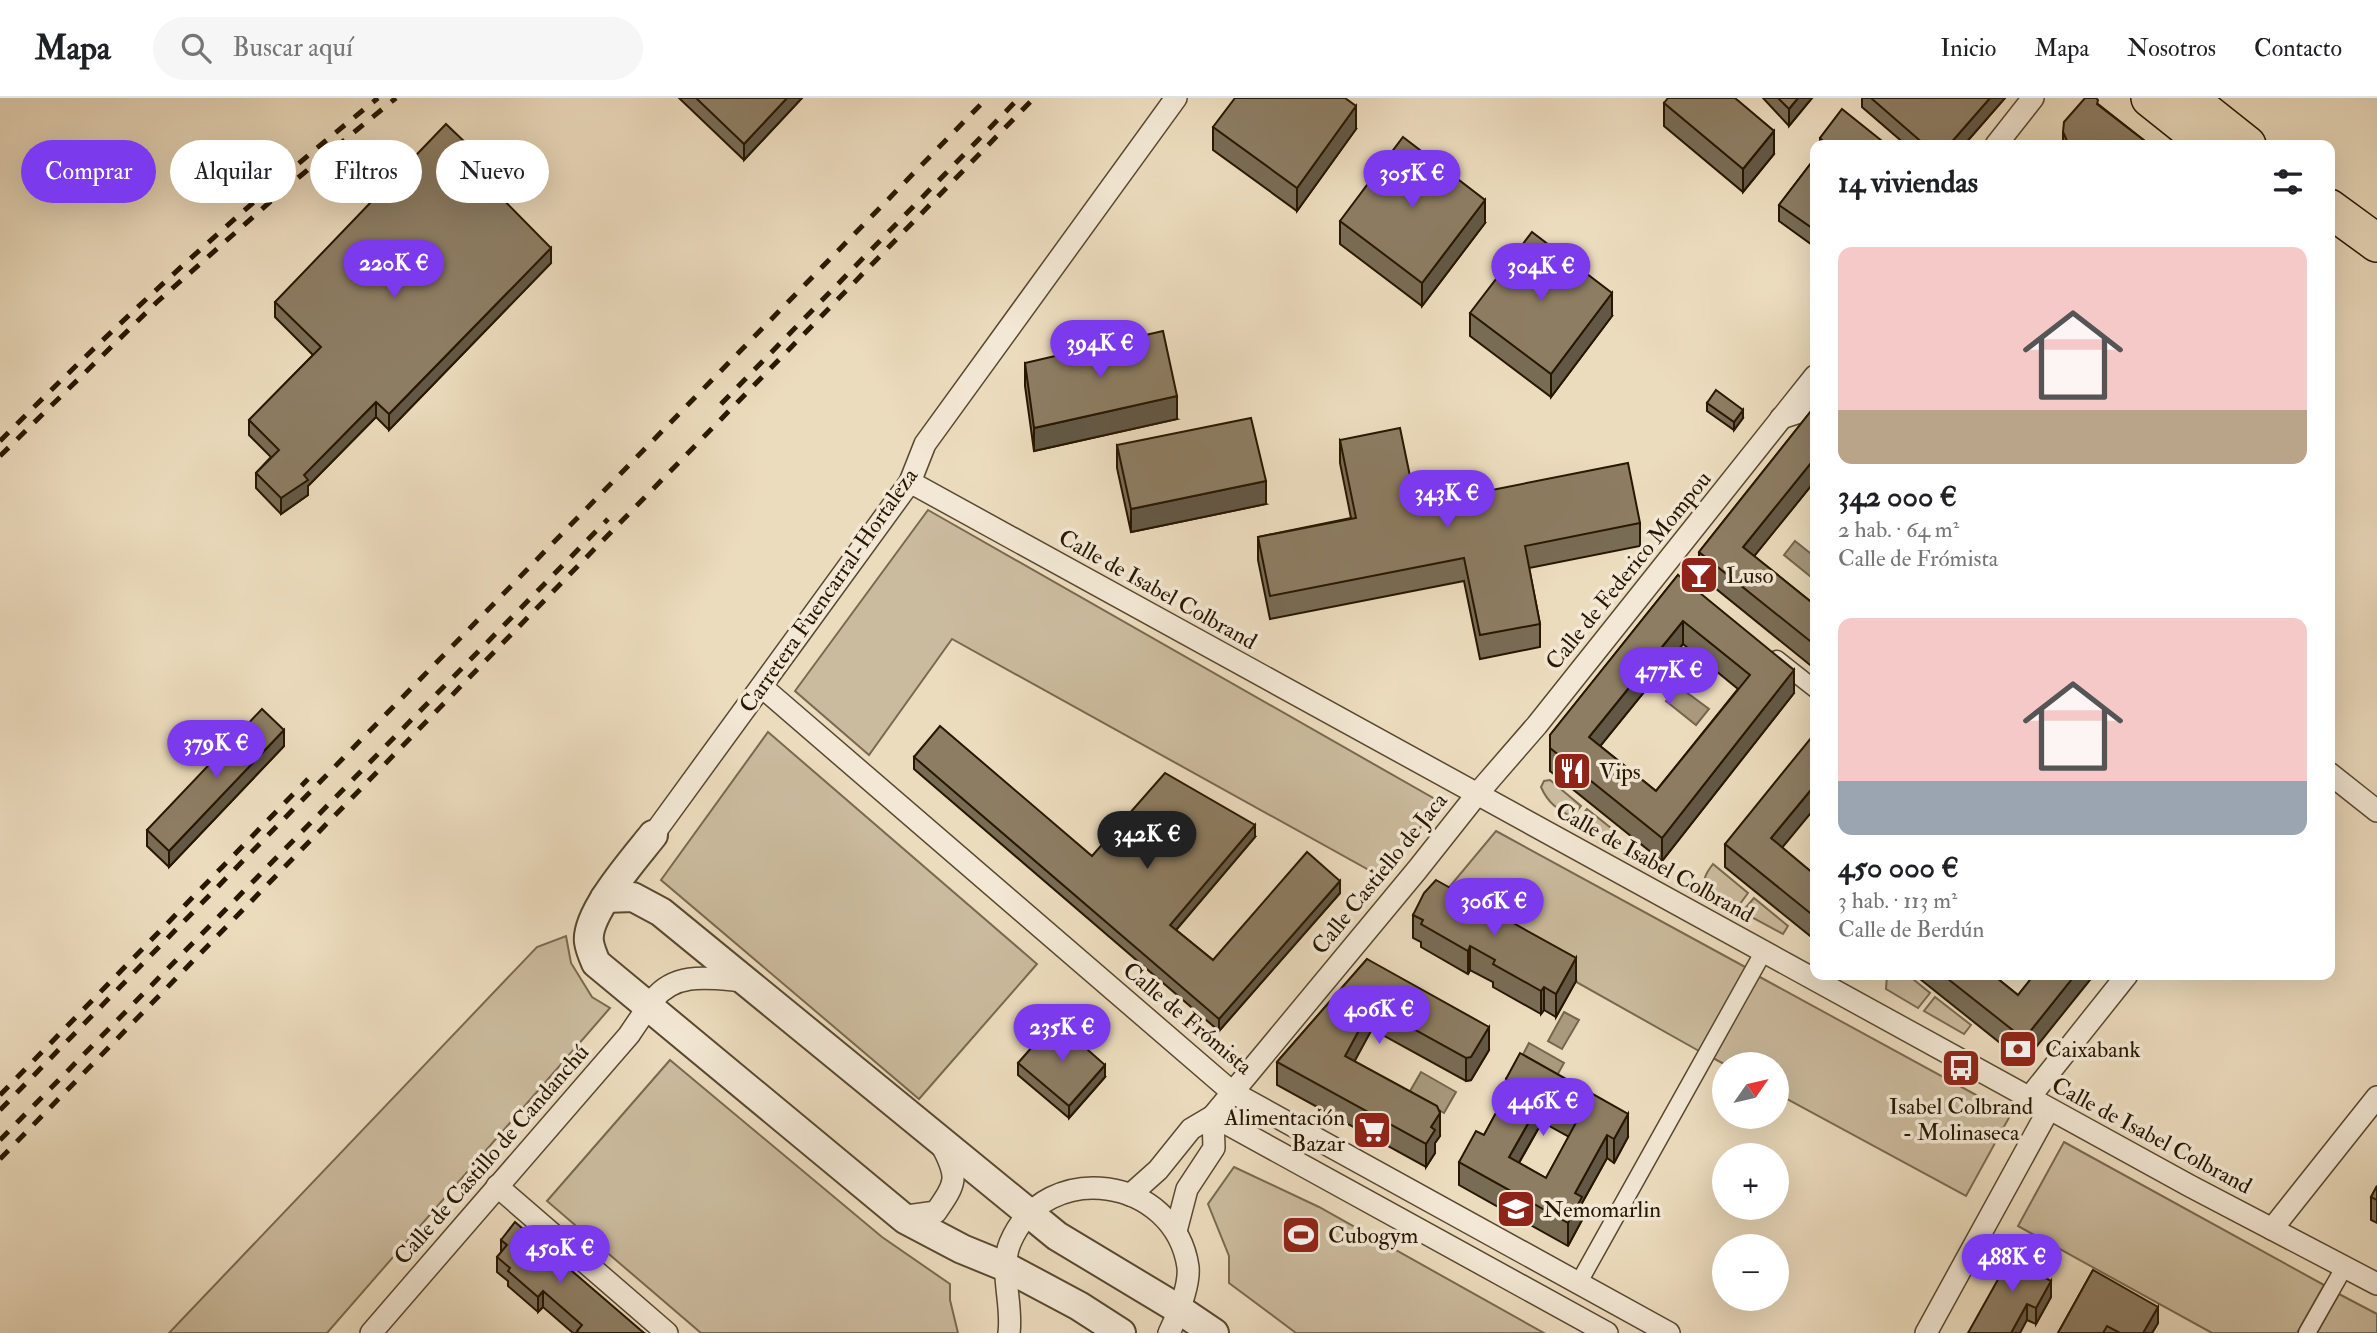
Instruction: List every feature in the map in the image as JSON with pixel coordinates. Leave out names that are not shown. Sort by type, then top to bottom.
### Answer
[{"type":"highway","points":[[2150,98],[2203,140]]},
{"type":"highway","points":[[2188,98],[2241,140]]},
{"type":"highway","points":[[2335,212],[2377,243]]},
{"type":"highway","points":[[2335,241],[2377,272]]},
{"type":"street","name":"Carretera Fuencarral-Hortaleza","points":[[1121,1333],[1079,1306],[1006,1267],[962,1249],[905,1219],[596,963],[588,940],[594,917],[605,898],[910,482],[925,444],[1176,98]]},
{"type":"street","points":[[2000,140],[2033,98]]},
{"type":"street","name":"Calle de Federico Mompou","points":[[1478,793],[1669,571],[1810,382]]},
{"type":"street","points":[[1782,418],[1810,409]]},
{"type":"street","name":"Calle de Isabel Colbrand","points":[[910,482],[1810,977]]},
{"type":"street","points":[[1760,645],[1810,685]]},
{"type":"street","name":"Calle de Frómista","points":[[762,687],[1231,1092],[1669,1333]]},
{"type":"street","points":[[2335,779],[2377,811]]},
{"type":"street","name":"Calle Castiello de Jaca","points":[[1130,1195],[1158,1170],[1191,1129],[1213,1116],[1478,793]]},
{"type":"street","points":[[653,835],[645,879],[661,912]]},
{"type":"street","points":[[605,898],[633,897],[661,912],[1057,1236],[1175,1321],[1214,1333]]},
{"type":"street","points":[[1578,1284],[1764,951]]},
{"type":"street","name":"Calle de Castillo de Candanchú","points":[[371,1333],[629,1035],[656,997],[678,980],[696,977],[746,981]]},
{"type":"street","name":"Calle de Isabel Colbrand","points":[[1816,980],[2049,1109],[2377,1284]]},
{"type":"street","points":[[2029,1098],[2123,980]]},
{"type":"street","points":[[2272,1229],[2377,1097]]},
{"type":"street","points":[[1926,1333],[2049,1109]]},
{"type":"street","points":[[1176,1231],[1187,1189],[1214,1148],[1213,1116]]},
{"type":"street","points":[[1213,1116],[1607,1333]]},
{"type":"street","points":[[905,1219],[907,1216],[936,1212],[951,1189],[954,1168],[940,1142]]},
{"type":"street","points":[[497,1186],[667,1333]]},
{"type":"street","points":[[1012,1330],[1006,1267],[1010,1243],[1030,1214],[1056,1195],[1075,1188],[1096,1186],[1130,1195],[1156,1209],[1176,1231],[1188,1268],[1175,1321]]},
{"type":"street","points":[[2307,1333],[2344,1266]]},
{"type":"shaded area","points":[[928,510],[1442,803],[1378,875],[952,639],[869,755],[795,691]]},
{"type":"shaded area","points":[[1795,541],[1810,553],[1810,576],[1784,555]]},
{"type":"shaded area","points":[[1678,686],[1709,709],[1696,725],[1666,701]]},
{"type":"shaded area","points":[[768,732],[1037,964],[919,1099],[661,880]]},
{"type":"shaded area","points":[[1550,780],[1581,806],[1572,817],[1554,805],[1544,793],[1541,787],[1544,781]]},
{"type":"shaded area","points":[[1587,809],[1616,832],[1611,839],[1577,821]]},
{"type":"shaded area","points":[[1496,831],[1747,968],[1699,1051],[1436,903]]},
{"type":"shaded area","points":[[1713,864],[1748,893],[1737,908],[1705,891],[1705,877]]},
{"type":"shaded area","points":[[1754,898],[1788,926],[1783,934],[1742,912]]},
{"type":"shaded area","points":[[566,936],[571,963],[592,997],[610,1008],[327,1333],[169,1333],[537,947]]},
{"type":"shaded area","points":[[1758,976],[2011,1114],[1966,1196],[1789,1100],[1789,1052],[1714,1052]]},
{"type":"shaded area","points":[[1887,980],[1914,980],[1930,993],[1918,1008],[1886,989]]},
{"type":"shaded area","points":[[1935,997],[1971,1025],[1964,1034],[1924,1011]]},
{"type":"shaded area","points":[[1564,1012],[1579,1020],[1562,1049],[1548,1041]]},
{"type":"shaded area","points":[[1529,1043],[1564,1063],[1554,1081],[1519,1062]]},
{"type":"shaded area","points":[[670,1060],[882,1237],[950,1284],[950,1300],[958,1333],[701,1333],[547,1201]]},
{"type":"shaded area","points":[[1421,1072],[1456,1092],[1444,1113],[1409,1093]]},
{"type":"shaded area","points":[[2064,1142],[2324,1285],[2297,1333],[2212,1333],[2018,1226]]},
{"type":"shaded area","points":[[1234,1167],[1319,1207],[1544,1333],[1296,1333],[1229,1283],[1229,1256],[1208,1204]]},
{"type":"shaded area","points":[[2339,1294],[2377,1314],[2377,1333],[2317,1333]]},
{"type":"building","points":[[696,98],[787,98],[744,144]]},
{"type":"building","points":[[1235,98],[1345,98],[1356,106],[1297,188],[1213,127]]},
{"type":"building","points":[[1668,98],[1735,98],[1774,131],[1743,169],[1664,103]]},
{"type":"building","points":[[1778,98],[1798,98],[1789,109]]},
{"type":"building","points":[[1871,98],[1990,98],[1953,140],[1919,140]]},
{"type":"building","points":[[2085,98],[2096,98],[2097,104],[2144,140],[2067,140],[2063,132],[2064,122]]},
{"type":"building","points":[[1842,109],[1881,140],[1822,140],[1820,138]]},
{"type":"building","points":[[446,124],[463,140],[436,140],[436,203],[507,203],[551,248],[389,414],[376,402],[304,475],[308,480],[281,498],[256,473],[279,450],[249,420],[321,347],[275,302],[370,203],[422,203],[422,149]]},
{"type":"building","points":[[1403,137],[1485,200],[1422,283],[1340,221]]},
{"type":"building","points":[[1810,165],[1810,227],[1779,205]]},
{"type":"building","points":[[1532,232],[1612,293],[1551,374],[1470,313]]},
{"type":"building","points":[[1163,331],[1177,396],[1034,428],[1025,363]]},
{"type":"building","points":[[1716,390],[1743,410],[1734,422],[1707,403]]},
{"type":"building","points":[[1810,412],[1810,464],[1743,547],[1810,601],[1810,641],[1699,552]]},
{"type":"building","points":[[1251,418],[1266,481],[1131,509],[1117,445]]},
{"type":"building","points":[[1400,428],[1416,505],[1628,463],[1640,523],[1525,546],[1540,624],[1480,635],[1464,558],[1270,596],[1258,537],[1356,518],[1340,440]]},
{"type":"building","points":[[1678,575],[1794,670],[1662,838],[1550,748],[1550,735]],"holes":[[[1683,621],[1750,675],[1656,791],[1589,737]]]},
{"type":"building","points":[[262,709],[284,730],[169,851],[147,830]]},
{"type":"building","points":[[940,726],[1092,856],[1165,773],[1255,825],[1170,925],[1213,960],[1307,852],[1340,881],[1219,1019],[914,757]]},
{"type":"building","points":[[1810,739],[1810,791],[1771,838],[1810,871],[1810,913],[1725,844]]},
{"type":"building","points":[[1436,880],[1576,958],[1556,994],[1544,987],[1541,991],[1493,964],[1495,960],[1470,946],[1468,951],[1421,924],[1423,920],[1413,915],[1424,893]]},
{"type":"building","points":[[1367,959],[1489,1027],[1471,1057],[1466,1058],[1372,1006],[1345,1056],[1437,1106],[1440,1113],[1431,1127],[1435,1130],[1426,1144],[1277,1062]]},
{"type":"building","points":[[1949,980],[1999,980],[2018,995],[2030,980],[2071,980],[2024,1039]]},
{"type":"building","points":[[1055,1021],[1105,1065],[1069,1106],[1018,1063]]},
{"type":"building","points":[[1520,1053],[1628,1114],[1614,1139],[1607,1135],[1575,1193],[1582,1197],[1568,1223],[1459,1162],[1476,1131],[1484,1135],[1512,1083],[1506,1079]],"holes":[[[1542,1099],[1578,1119],[1546,1178],[1509,1157]]]},
{"type":"building","points":[[2377,1186],[2377,1200],[2371,1197]]},
{"type":"building","points":[[515,1222],[644,1333],[579,1333],[577,1331],[582,1325],[543,1291],[538,1297],[508,1271],[510,1268],[497,1257],[507,1245],[501,1240]]},
{"type":"building","points":[[2033,1239],[2044,1245],[2031,1270],[2051,1281],[2036,1308],[2027,1304],[2011,1333],[1968,1333],[2010,1258],[2019,1263]]},
{"type":"building","points":[[2093,1270],[2158,1307],[2143,1333],[2120,1333],[2107,1326],[2103,1333],[2058,1333]]},
{"type":"railway","points":[[0,441],[184,264],[378,98]]},
{"type":"railway","points":[[0,456],[157,302],[288,186],[396,98]]},
{"type":"railway","points":[[0,1110],[987,98]]},
{"type":"railway","points":[[721,404],[1019,98]]},
{"type":"railway","points":[[0,1159],[1034,98]]},
{"type":"railway","points":[[0,1140],[608,519]]},
{"type":"railway","points":[[0,1095],[308,779]]},
{"type":"place","name":"Luso","points":[[1699,575]]},
{"type":"place","name":"Vips","points":[[1572,771]]},
{"type":"place","name":"Caixabank","points":[[2018,1049]]},
{"type":"place","name":"Isabel Colbrand - Molinaseca","points":[[1961,1068]]},
{"type":"place","name":"Alimentación Bazar","points":[[1372,1130]]},
{"type":"place","name":"Nemomarlin","points":[[1516,1209]]},
{"type":"place","name":"Cubogym","points":[[1301,1235]]}]
